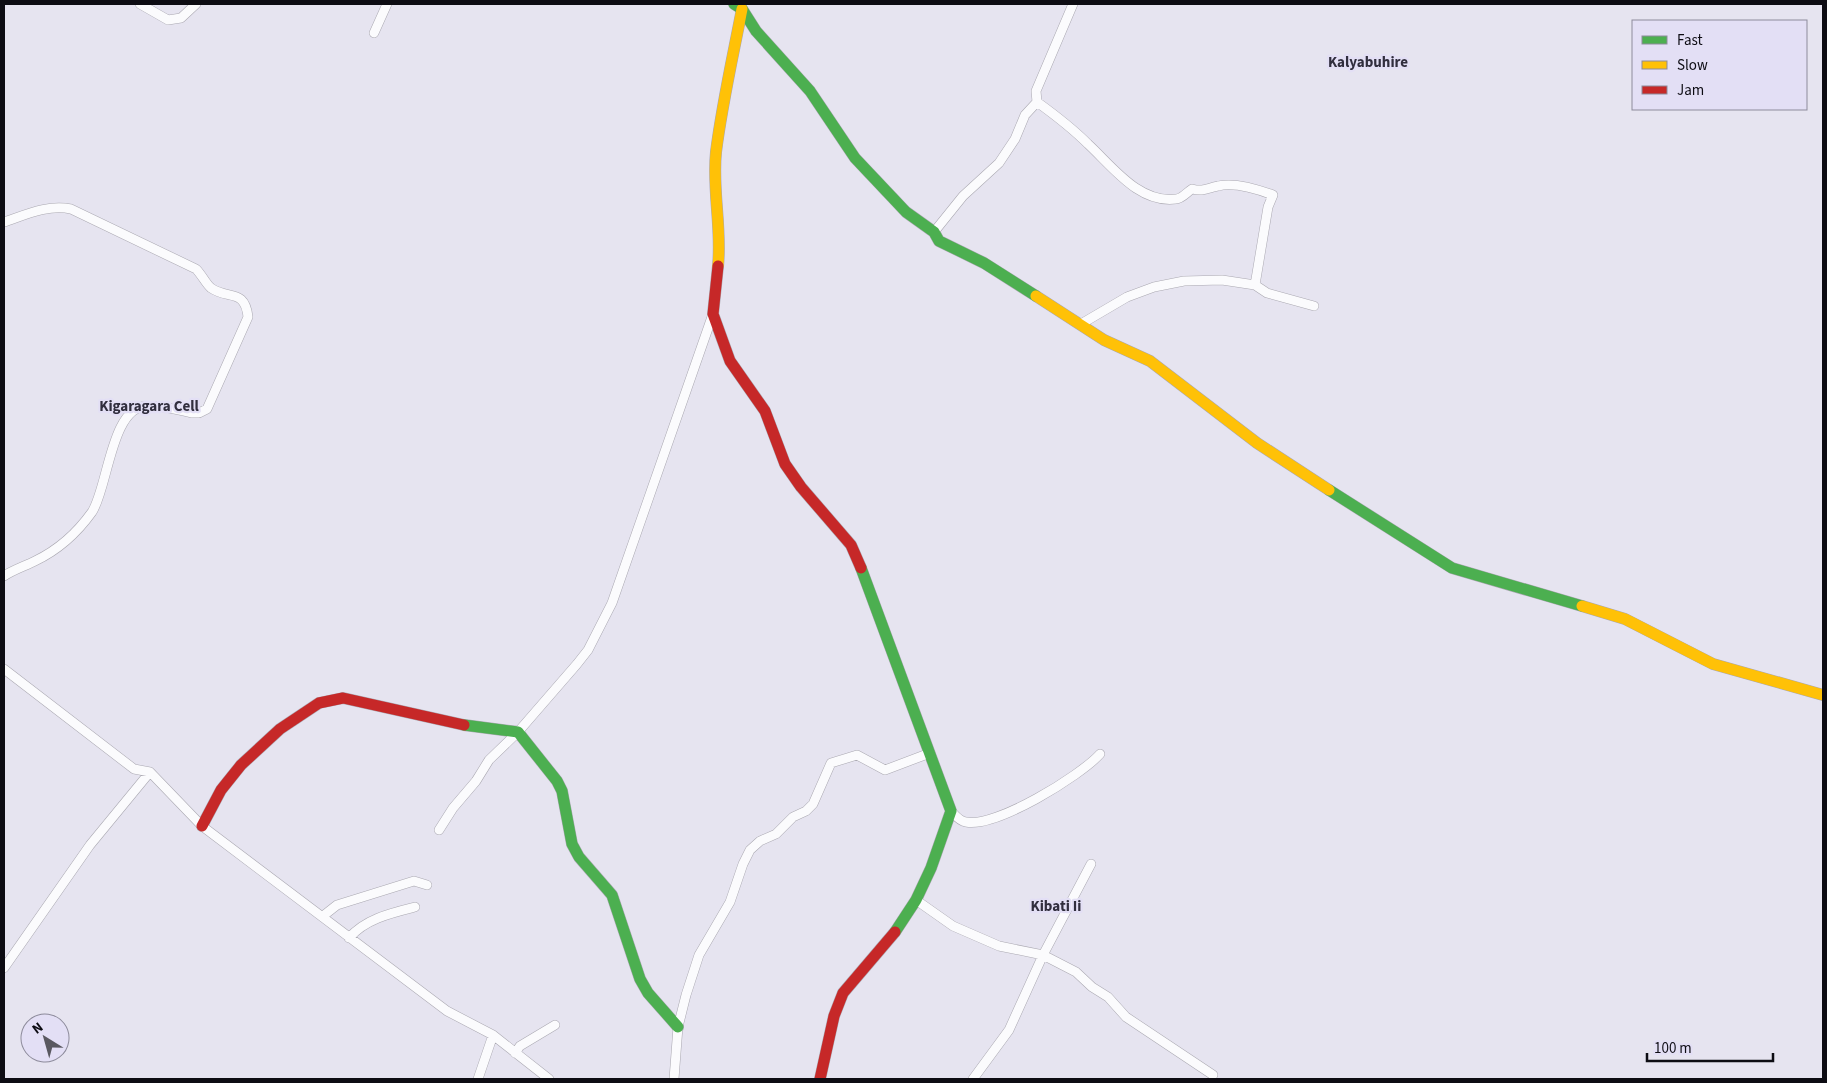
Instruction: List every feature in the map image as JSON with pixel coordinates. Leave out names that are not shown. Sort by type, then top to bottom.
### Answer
[{"type":"street","points":[[140,4],[168,20],[181,18],[196,4]]},
{"type":"street","points":[[374,34],[387,4]]},
{"type":"street","points":[[934,232],[957,203],[999,163],[1015,139],[1025,115],[1037,102],[1036,91],[1073,4]]},
{"type":"street","points":[[738,7],[756,31],[810,91],[854,158],[906,212],[934,232],[939,241],[984,263],[1104,340],[1150,361],[1257,443],[1430,556],[1452,568],[1624,619],[1713,664],[1823,695]]},
{"type":"street","points":[[439,830],[453,808],[476,781],[489,760],[518,732],[588,650],[612,603],[713,314],[721,242],[716,188],[716,153],[738,7]]},
{"type":"street","points":[[1037,102],[1062,120],[1119,176],[1144,193],[1162,200],[1179,199],[1192,189],[1202,192],[1219,185],[1255,188],[1273,195],[1268,207],[1255,285]]},
{"type":"street","points":[[4,222],[48,208],[60,207],[71,209],[196,270],[211,288],[240,298],[244,302],[248,317],[207,409],[199,413],[147,406],[138,408],[129,414],[123,422],[97,502],[85,521],[54,552],[4,576]]},
{"type":"street","points":[[1081,324],[1116,302],[1154,287],[1200,280],[1255,285],[1275,295],[1314,306]]},
{"type":"street","points":[[713,314],[730,361],[765,411],[786,464],[801,487],[851,545],[951,810],[956,817],[966,822],[989,820],[1032,802],[1079,773],[1100,754]]},
{"type":"street","points":[[4,669],[134,769],[150,772],[202,826],[323,916],[349,938],[447,1011],[493,1035],[549,1079]]},
{"type":"street","points":[[202,826],[224,786],[242,764],[305,711],[330,699],[342,698],[476,728],[518,732],[557,780],[562,791],[572,844],[579,857],[612,895],[640,979],[648,993],[678,1027]]},
{"type":"street","points":[[674,1079],[678,1027],[699,955],[730,902],[750,850],[760,841],[776,834],[793,817],[806,811],[813,804],[831,763],[857,754],[885,770],[930,753]]},
{"type":"street","points":[[4,968],[90,845],[150,772]]},
{"type":"street","points":[[820,1079],[834,1016],[843,994],[898,929],[916,900],[932,868],[951,810]]},
{"type":"street","points":[[973,1079],[1009,1030],[1043,955],[1091,864]]},
{"type":"street","points":[[323,916],[337,905],[414,881],[427,885]]},
{"type":"street","points":[[916,900],[953,926],[999,946],[1043,955],[1076,972],[1092,987],[1108,997],[1126,1016],[1213,1076]]},
{"type":"street","points":[[349,938],[357,928],[371,921],[414,907]]},
{"type":"street","points":[[515,1053],[520,1046],[556,1025]]},
{"type":"street","points":[[478,1079],[493,1035]]},
{"type":"traffic: fast","points":[[734,4],[742,9],[756,31],[810,91],[855,158],[906,212],[934,232],[939,241],[984,263],[1036,296]]},
{"type":"traffic: fast","points":[[1329,490],[1452,568],[1582,606]]},
{"type":"traffic: fast","points":[[861,568],[951,811],[931,868],[916,900],[895,932]]},
{"type":"traffic: fast","points":[[464,725],[518,732],[557,781],[562,791],[572,844],[579,857],[612,895],[640,979],[648,993],[678,1027]]},
{"type":"traffic: slow","points":[[718,266],[716,152],[724,98],[742,9]]},
{"type":"traffic: slow","points":[[1036,296],[1104,340],[1150,361],[1257,443],[1329,490]]},
{"type":"traffic: slow","points":[[1582,606],[1625,619],[1713,664],[1823,695]]},
{"type":"traffic: jam","points":[[718,266],[713,314],[730,361],[765,411],[785,464],[801,487],[851,545],[861,568]]},
{"type":"traffic: jam","points":[[202,826],[221,790],[241,765],[280,729],[319,703],[343,698],[464,725]]},
{"type":"traffic: jam","points":[[820,1079],[834,1016],[843,993],[895,932]]},
{"type":"district","name":"Kalyabuhire","points":[[1368,62]]},
{"type":"district","name":"Kigaragara Cell","points":[[149,406]]},
{"type":"district","name":"Kibati Ii","points":[[1056,906]]}]
